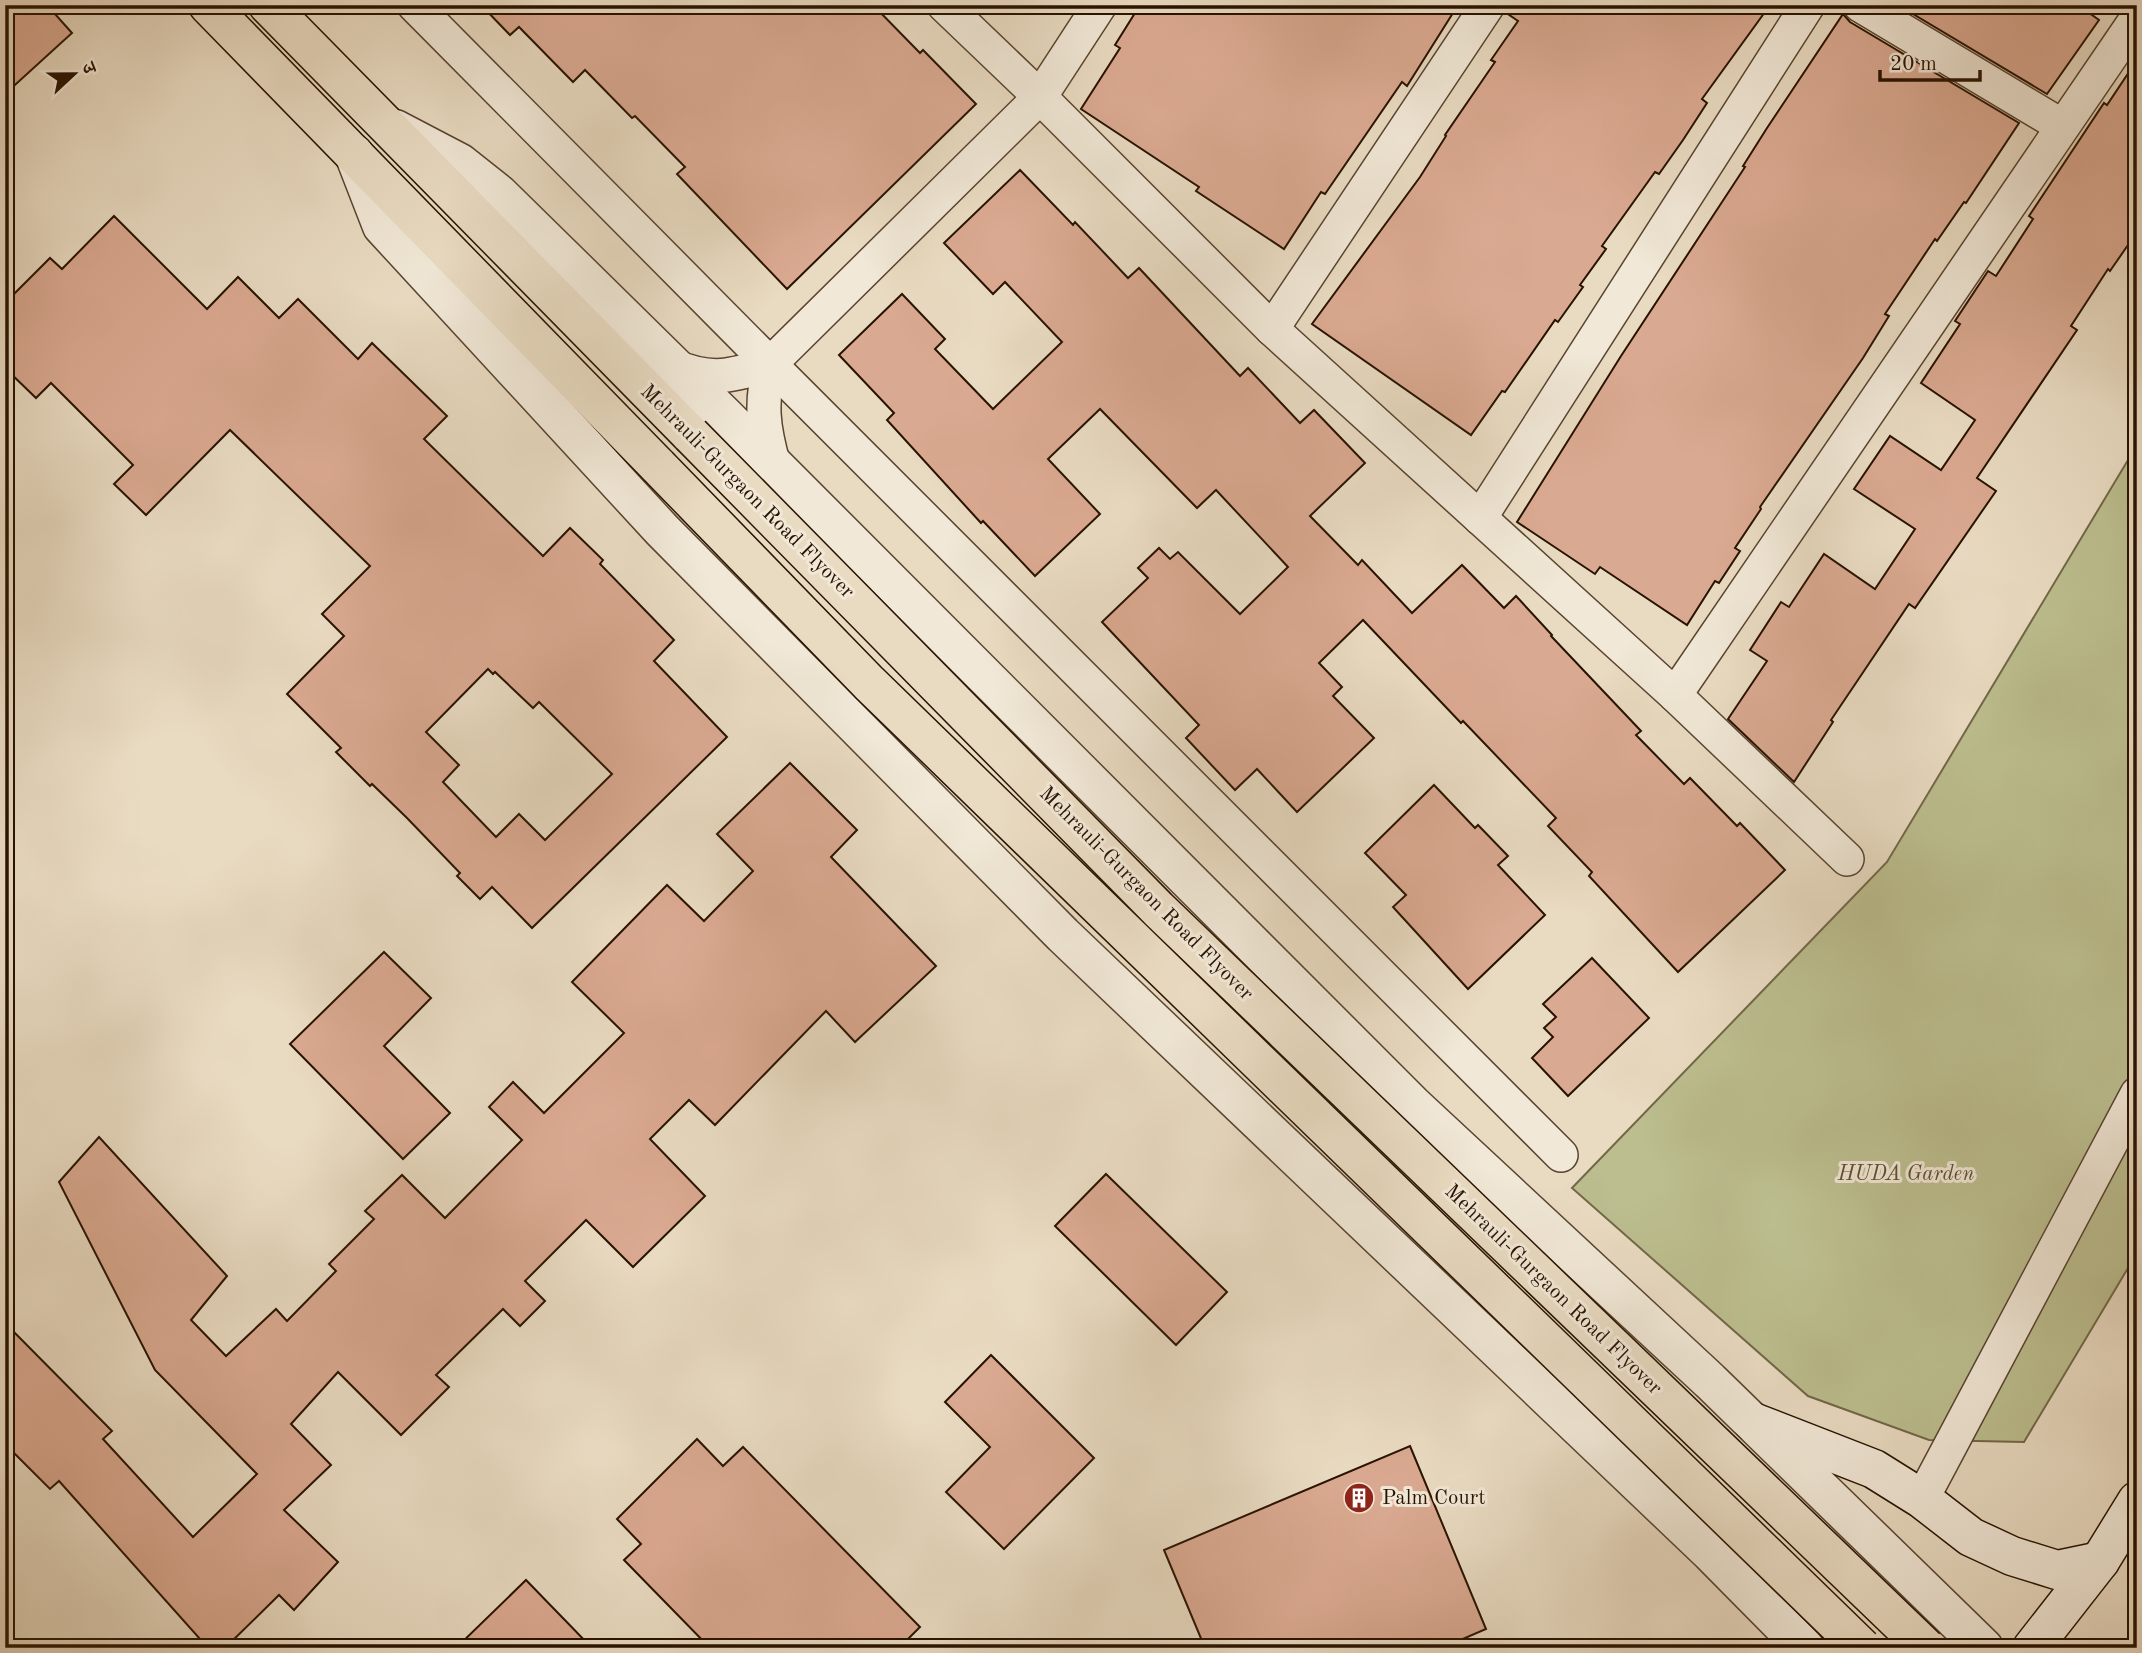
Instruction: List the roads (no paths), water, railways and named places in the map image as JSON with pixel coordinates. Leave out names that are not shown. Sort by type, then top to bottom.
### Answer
[{"type":"main road","name":"Mehrauli-Gurgaon Road Flyover","points":[[208,5],[869,683],[1862,1648]]},
{"type":"main road","name":"Mehrauli-Gurgaon Road Flyover","points":[[268,5],[1158,909],[1926,1648]]},
{"type":"street","points":[[414,5],[1561,1155]]},
{"type":"street","points":[[944,5],[1272,329],[1675,695],[1847,859]]},
{"type":"street","points":[[674,366],[711,377],[736,375],[770,364],[1040,97],[1100,5]]},
{"type":"street","points":[[1272,329],[1488,5]]},
{"type":"street","points":[[1480,518],[1808,5]]},
{"type":"street","points":[[1860,5],[2062,126]]},
{"type":"street","points":[[1675,695],[2137,18]]},
{"type":"street","points":[[384,123],[460,163],[482,179],[674,366],[1413,1105],[1753,1422],[1984,1648]]},
{"type":"street","points":[[354,154],[382,226],[662,530],[1063,935],[1689,1533],[1792,1635],[1865,1532]]},
{"type":"street","points":[[770,364],[764,390],[763,417],[774,466]]},
{"type":"street","points":[[1922,1499],[2137,1094]]},
{"type":"street","points":[[1753,1422],[1874,1469],[1922,1499],[1971,1537],[2012,1556],[2057,1570],[2100,1561]]},
{"type":"street","points":[[2032,1648],[2100,1561],[2137,1501]]},
{"type":"place","name":"Palm Court","points":[[1359,1498]]},
{"type":"park label","name":"HUDA Garden","points":[[1906,1174]]}]
